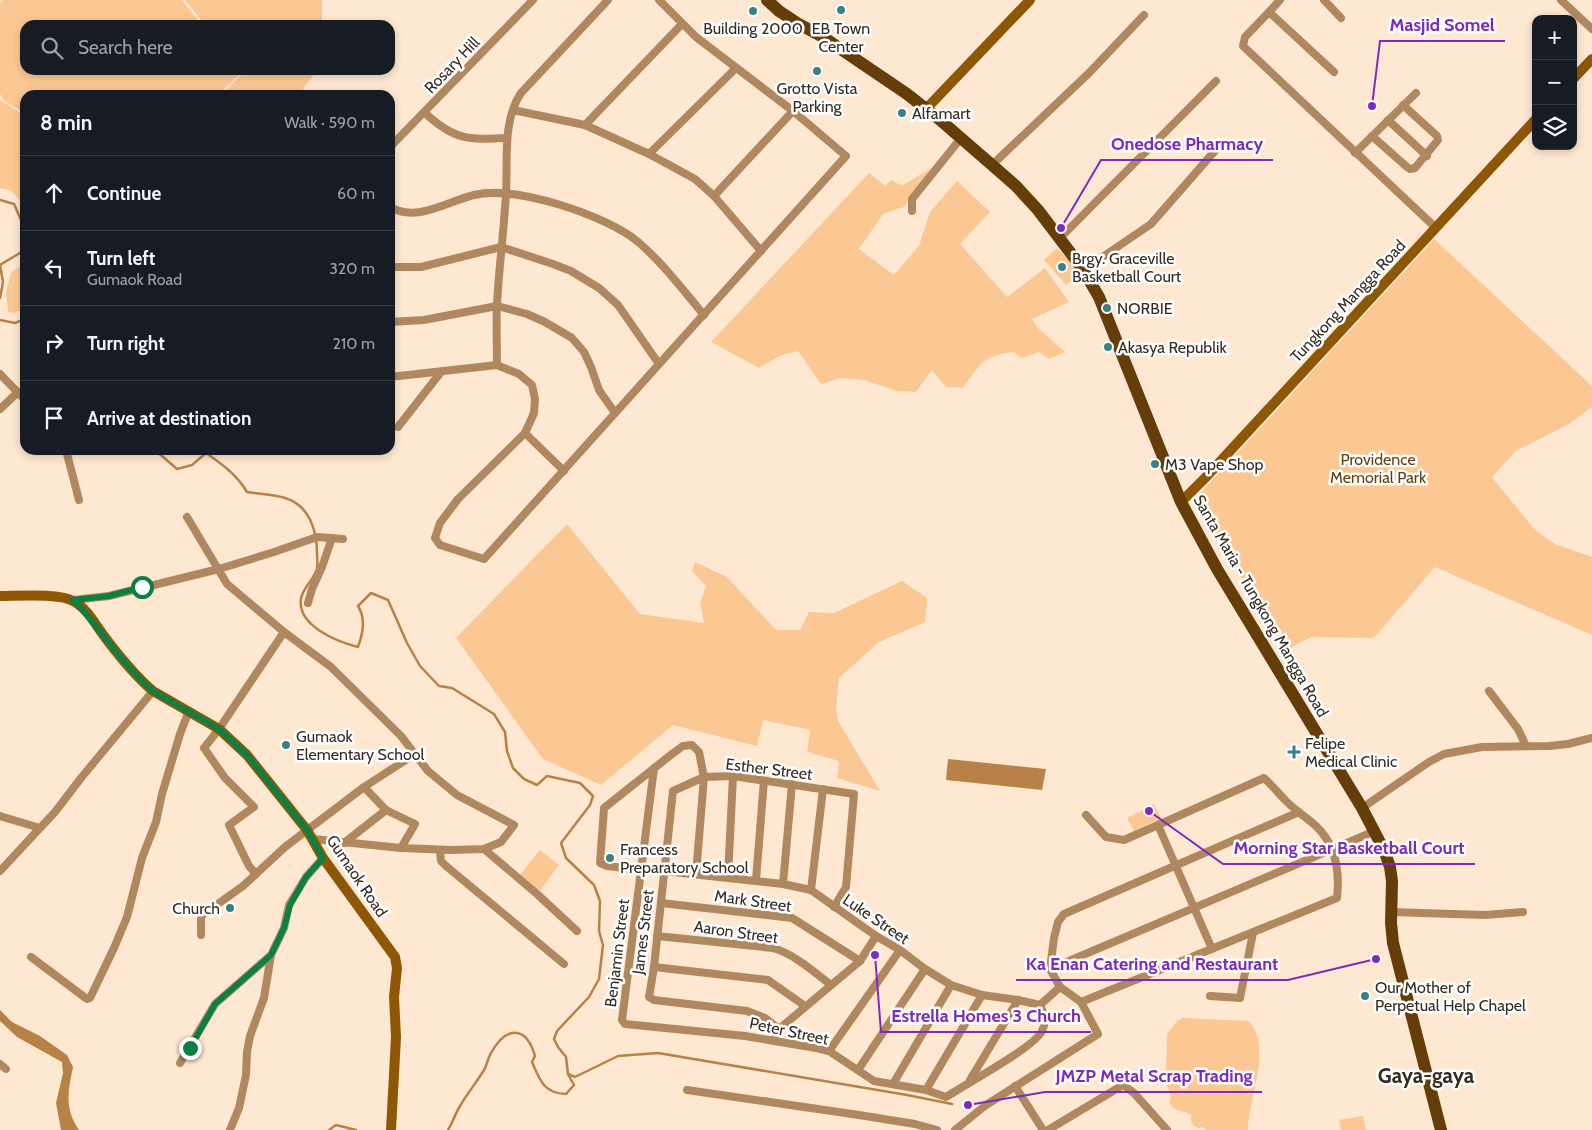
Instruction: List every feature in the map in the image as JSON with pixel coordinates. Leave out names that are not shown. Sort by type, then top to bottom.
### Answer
[{"type":"main road","name":"Santa Maria - Tungkong Mangga Road","points":[[767,0],[791,19],[868,66],[926,108],[1027,198],[1082,268],[1099,297],[1181,502],[1217,570],[1362,808],[1384,850],[1390,867],[1392,881],[1390,912],[1393,943],[1441,1130]]},
{"type":"street","name":"Rosary Hill","points":[[395,142],[533,0]]},
{"type":"street","points":[[497,365],[497,306],[506,193],[507,138],[513,110],[521,93],[608,0]]},
{"type":"street","points":[[395,377],[497,365],[519,374],[532,385],[536,399],[534,412],[525,433],[458,499],[440,523],[435,538],[440,546],[484,559],[846,156],[793,111],[682,24],[659,0]]},
{"type":"street","points":[[926,108],[1030,0]]},
{"type":"street","points":[[1280,0],[1245,37],[1243,46],[1436,228]]},
{"type":"street","points":[[1324,0],[1341,18]]},
{"type":"street","points":[[1561,0],[1592,29]]},
{"type":"street","points":[[1269,12],[1334,72]]},
{"type":"street","points":[[992,165],[1089,73],[1144,14]]},
{"type":"street","points":[[585,125],[682,24]]},
{"type":"street","points":[[1577,75],[1592,59]]},
{"type":"street","points":[[649,154],[736,68]]},
{"type":"street","points":[[1060,238],[1216,81]]},
{"type":"street","points":[[1355,153],[1416,93]]},
{"type":"street","points":[[1372,136],[1410,169],[1415,168],[1427,156],[1438,140],[1437,136],[1403,105]]},
{"type":"street","points":[[513,110],[585,125],[649,154],[694,179],[714,196],[761,251]]},
{"type":"street","points":[[714,196],[793,111]]},
{"type":"street","points":[[425,113],[437,124],[453,134],[476,140],[507,138]]},
{"type":"street","points":[[1388,120],[1427,156]]},
{"type":"street","name":"Tungkong Mangga Road","points":[[1181,502],[1206,478],[1532,123]]},
{"type":"street","points":[[912,211],[912,199],[961,138]]},
{"type":"street","points":[[1082,268],[1104,256],[1151,224],[1220,146]]},
{"type":"street","points":[[395,208],[409,212],[425,211],[476,194],[506,193],[572,208],[636,240],[660,264],[704,315]]},
{"type":"street","points":[[395,267],[421,267],[501,247],[571,271],[599,288],[618,305],[659,364]]},
{"type":"street","points":[[395,322],[424,320],[497,306],[527,314],[572,338],[584,352],[599,390],[615,412]]},
{"type":"street","points":[[398,427],[441,372]]},
{"type":"street","points":[[0,374],[18,392],[0,409]]},
{"type":"street","points":[[525,433],[564,471]]},
{"type":"street","points":[[67,455],[79,500]]},
{"type":"street","points":[[187,517],[227,584],[284,632],[332,667],[377,710],[401,736],[428,771],[457,795],[514,825],[501,842],[484,849],[440,850],[402,848],[313,839]]},
{"type":"street","points":[[0,596],[58,597],[73,600],[109,596],[219,569],[317,537],[343,539]]},
{"type":"street","points":[[308,603],[332,538]]},
{"type":"street","name":"Gumaok Road","points":[[73,600],[85,610],[122,660],[153,691],[219,729],[247,755],[307,830],[323,858],[395,957],[397,968],[394,996],[396,1037],[391,1130]]},
{"type":"street","points":[[256,874],[249,866],[229,824],[254,807],[225,778],[204,748],[219,729],[284,632]]},
{"type":"street","points":[[0,871],[55,812],[153,691]]},
{"type":"street","points":[[1489,691],[1518,729],[1526,746]]},
{"type":"street","points":[[31,957],[87,999],[90,998],[126,919],[142,858],[156,822],[162,794],[180,734],[190,711]]},
{"type":"street","points":[[1362,808],[1429,762],[1444,754],[1482,747],[1550,746],[1592,738]]},
{"type":"street","points":[[642,870],[607,866],[600,863],[604,808],[683,746],[692,745],[702,758],[704,777],[696,874]]},
{"type":"street","points":[[201,935],[201,916],[236,891],[307,830],[364,788],[415,754]]},
{"type":"street","name":"Benjamin Street","points":[[624,1023],[622,1020],[654,768]]},
{"type":"street","points":[[728,877],[733,776]]},
{"type":"street","name":"Esther Street","points":[[664,871],[674,792],[704,777],[733,776],[854,794],[846,886],[834,907]]},
{"type":"street","points":[[1081,1002],[1337,898],[1338,870],[1332,849],[1326,837],[1264,778],[1124,840],[1106,837],[1086,815]]},
{"type":"street","points":[[756,880],[764,780]]},
{"type":"street","points":[[783,884],[792,784]]},
{"type":"street","points":[[364,788],[386,810],[414,824],[402,848]]},
{"type":"street","points":[[811,890],[822,789]]},
{"type":"street","points":[[344,843],[386,810]]},
{"type":"street","points":[[955,1130],[986,1105],[1098,1034],[1081,1002],[1060,987],[1050,969],[1058,922],[1064,914],[1299,812]]},
{"type":"street","points":[[0,816],[40,828]]},
{"type":"street","points":[[1158,825],[1212,949]]},
{"type":"street","points":[[1050,969],[1375,831]]},
{"type":"street","points":[[484,849],[537,894],[577,932]]},
{"type":"street","points":[[440,850],[441,861],[446,866],[564,964]]},
{"type":"street","points":[[230,1130],[238,1108],[246,1075],[250,1036],[264,998],[271,955],[284,928],[290,905],[306,877],[323,858]]},
{"type":"street","name":"Luke Street","points":[[664,871],[756,880],[811,890],[925,969],[951,984],[982,995],[1040,1005]]},
{"type":"street","name":"James Street","points":[[664,871],[649,997],[654,1000],[746,1011],[765,1018],[779,1029]]},
{"type":"street","name":"Mark Street","points":[[661,903],[792,918],[860,962]]},
{"type":"street","points":[[1390,912],[1485,915],[1523,912]]},
{"type":"street","points":[[1210,996],[1240,998],[1253,933]]},
{"type":"street","name":"Aaron Street","points":[[657,936],[773,948],[782,951],[809,968],[831,985]]},
{"type":"street","points":[[774,1041],[779,1029],[860,962],[876,936]]},
{"type":"street","points":[[829,1051],[900,950]]},
{"type":"street","points":[[180,1063],[215,1004],[271,955]]},
{"type":"street","points":[[654,967],[768,980],[805,1006]]},
{"type":"street","points":[[858,1070],[925,969]]},
{"type":"street","points":[[893,1084],[951,984]]},
{"type":"street","points":[[1040,1005],[1060,987]]},
{"type":"street","points":[[926,1090],[982,995]]},
{"type":"street","points":[[969,1082],[1018,1000]]},
{"type":"street","name":"Peter Street","points":[[624,1023],[745,1036],[829,1051],[874,1081],[926,1090],[946,1096],[1030,1045],[1042,1031],[1045,1015],[1040,1005]]},
{"type":"street","points":[[1048,1130],[1123,1085],[1134,1093],[1167,1130]]},
{"type":"street","points":[[1015,1086],[1043,1130]]},
{"type":"street","points":[[687,1090],[859,1115],[915,1124],[937,1130]]},
{"type":"green space","points":[[3,0],[182,0],[198,20],[20,20],[20,75],[239,75],[223,90],[20,90],[20,110],[4,101],[0,94],[0,3]]},
{"type":"green space","points":[[185,0],[322,0],[322,20],[201,20]]},
{"type":"green space","points":[[241,75],[313,75],[303,90],[226,90]]},
{"type":"green space","points":[[0,100],[20,113],[20,201],[12,191],[0,188]]},
{"type":"green space","points":[[931,168],[904,207],[883,214],[859,249],[894,275],[919,246],[930,212],[957,181],[990,212],[960,244],[1007,297],[1045,268],[1069,302],[1032,319],[1037,327],[1065,352],[1049,359],[1039,352],[1021,358],[1014,352],[1004,353],[983,362],[963,388],[946,387],[932,370],[916,392],[897,391],[864,380],[841,378],[821,384],[798,351],[781,355],[759,368],[711,342],[869,173],[885,186],[891,180],[902,186]]},
{"type":"green space","name":"Providence Memorial Park","points":[[1434,239],[1592,386],[1592,407],[1569,424],[1516,451],[1492,477],[1535,530],[1555,544],[1592,557],[1592,635],[1435,567],[1374,638],[1311,637],[1284,651],[1195,499]]},
{"type":"green space","name":"Brgy. Graceville Basketball Court","points":[[1057,248],[1080,273],[1066,285],[1044,260]]},
{"type":"green space","points":[[20,267],[20,311],[14,313],[8,312],[6,292],[11,273]]},
{"type":"green space","points":[[567,524],[640,614],[704,623],[700,603],[706,586],[692,571],[695,562],[727,577],[776,630],[800,630],[809,612],[834,613],[902,581],[927,598],[925,622],[879,642],[839,678],[836,710],[838,721],[880,791],[837,778],[839,761],[807,752],[810,730],[763,720],[757,746],[673,725],[601,785],[543,759],[456,638]]},
{"type":"green space","points":[[1154,804],[1161,818],[1134,831],[1127,818]]},
{"type":"green space","points":[[540,850],[559,865],[539,892],[519,876]]},
{"type":"green space","points":[[1183,1018],[1248,1021],[1255,1032],[1259,1044],[1258,1073],[1248,1130],[1206,1130],[1203,1127],[1198,1128],[1191,1122],[1191,1114],[1176,1109],[1169,1102],[1171,1097],[1166,1081],[1167,1034],[1177,1021]]},
{"type":"green space","points":[[1363,1116],[1366,1130],[1341,1130],[1339,1120]]},
{"type":"shaded area","points":[[948,759],[1046,769],[1042,790],[946,780]]},
{"type":"shaded area","points":[[0,1010],[12,1022],[40,1036],[67,1055],[73,1067],[68,1099],[69,1107],[79,1130],[61,1130],[56,1103],[63,1073],[62,1062],[17,1037],[0,1021]]},
{"type":"waterway","points":[[0,200],[14,204],[20,218]]},
{"type":"waterway","points":[[0,298],[3,282],[0,265],[20,253]]},
{"type":"waterway","points":[[0,320],[15,323],[20,321]]},
{"type":"waterway","points":[[161,455],[177,469],[192,465],[204,455]]},
{"type":"waterway","points":[[209,455],[234,475],[247,492],[271,495],[293,501],[306,512],[313,527],[317,544],[317,569],[302,595],[301,609],[312,625],[330,637],[358,647],[363,626],[361,611],[358,606],[371,593],[388,600],[407,643],[420,666],[439,686],[452,688],[494,714],[505,732],[507,751],[513,768],[524,779],[537,785],[547,776],[580,783],[593,796],[590,805],[561,843],[566,858],[594,885],[600,901],[599,931],[603,945],[599,979],[589,997],[557,1031],[554,1039],[566,1057],[568,1074],[574,1085],[566,1094],[553,1091],[544,1085],[532,1062],[535,1056],[531,1046],[521,1034],[509,1034],[497,1044],[491,1053],[484,1070],[460,1106],[448,1130]]},
{"type":"waterway","points":[[568,1074],[575,1077],[618,1056],[658,1053],[952,1104]]},
{"type":"waterway","points":[[329,1130],[336,1125],[356,1130]]},
{"type":"place","name":"EB Town Center","points":[[841,10]]},
{"type":"place","name":"Building 2000","points":[[753,11]]},
{"type":"place","name":"Grotto Vista Parking","points":[[817,71]]},
{"type":"place","name":"Masjid Somel","points":[[1372,106]]},
{"type":"place","name":"Alfamart","points":[[902,113]]},
{"type":"place","name":"Onedose Pharmacy","points":[[1061,228]]},
{"type":"place","name":"Brgy. Graceville Basketball Court","points":[[1062,267]]},
{"type":"place","name":"NORBIE","points":[[1107,308]]},
{"type":"place","name":"Akasya Republik","points":[[1108,347]]},
{"type":"place","name":"M3 Vape Shop","points":[[1155,464]]},
{"type":"place","name":"Gumaok Elementary School","points":[[286,745]]},
{"type":"place","name":"Felipe Medical Clinic","points":[[1294,752]]},
{"type":"place","name":"Morning Star Basketball Court","points":[[1149,811]]},
{"type":"place","name":"Francess Preparatory School","points":[[610,858]]},
{"type":"place","name":"Church","points":[[230,908]]},
{"type":"place","name":"Estrella Homes 3 Church","points":[[875,955]]},
{"type":"place","name":"Ka Enan Catering and Restaurant","points":[[1376,959]]},
{"type":"place","name":"Our Mother of Perpetual Help Chapel","points":[[1365,996]]},
{"type":"place","name":"JMZP Metal Scrap Trading","points":[[968,1105]]},
{"type":"district","name":"Gaya-gaya","points":[[1426,1075]]},
{"type":"route","points":[[142,587],[109,596],[73,600],[85,610],[122,660],[145,684],[153,691],[219,729],[247,755],[307,830],[323,858],[306,877],[290,905],[284,928],[271,955],[215,1004],[190,1048]]}]
